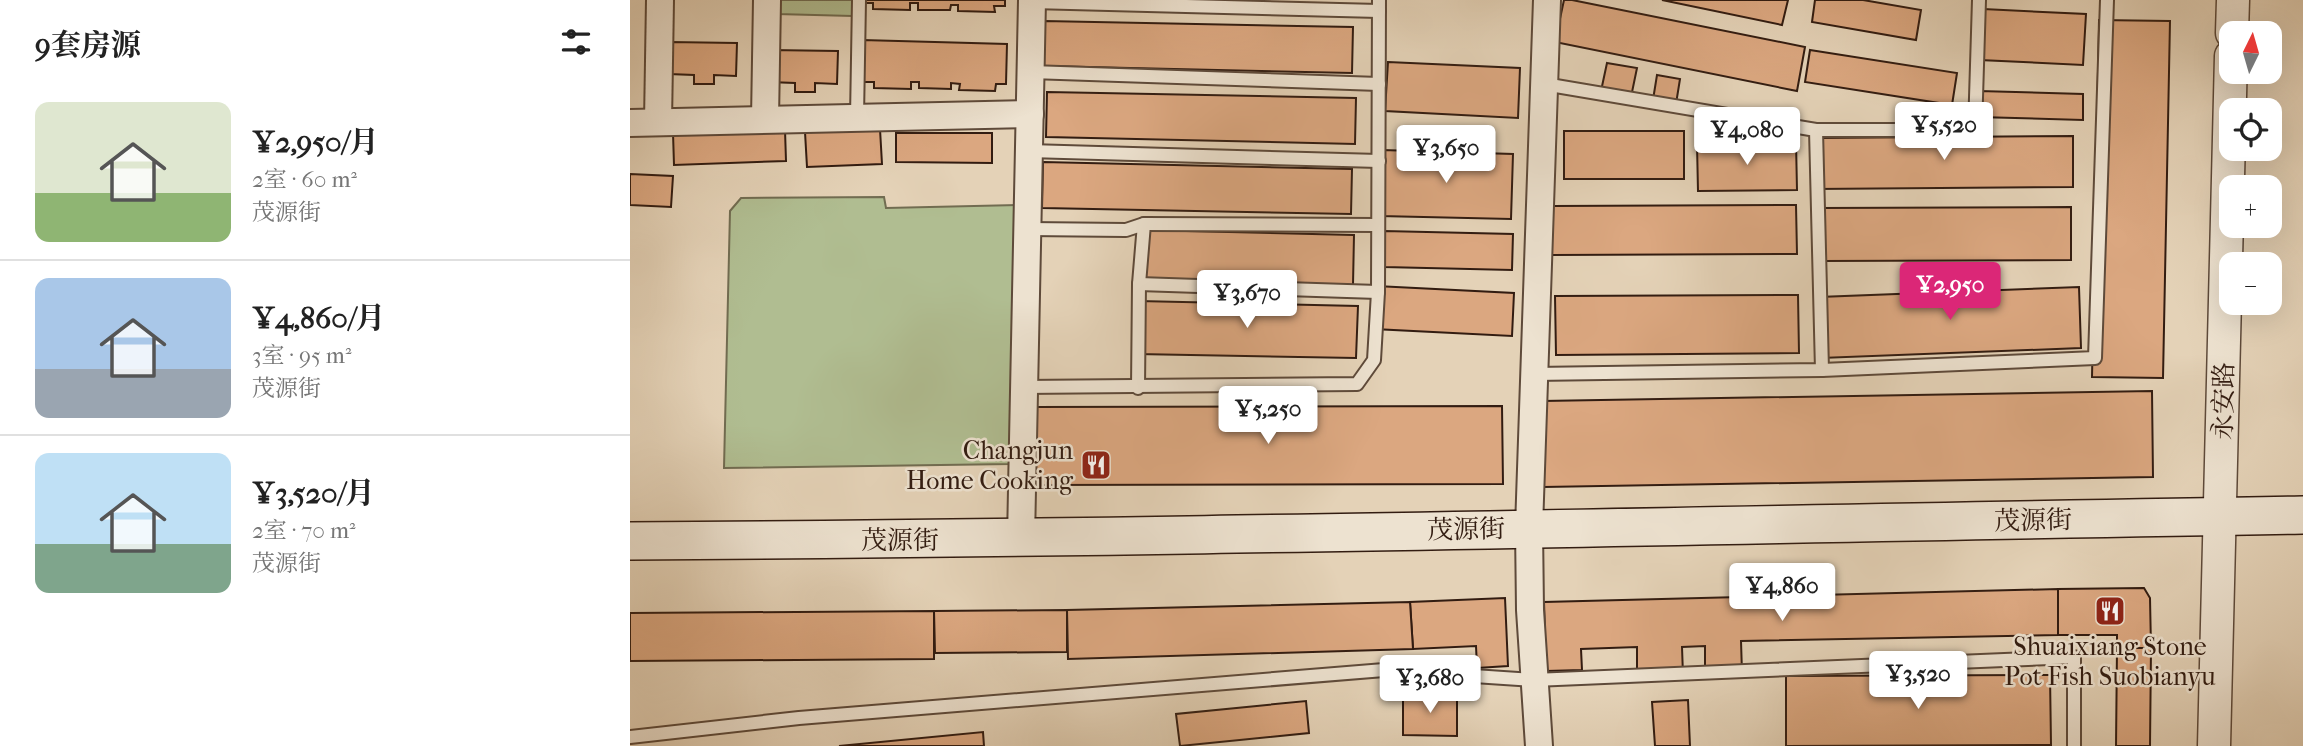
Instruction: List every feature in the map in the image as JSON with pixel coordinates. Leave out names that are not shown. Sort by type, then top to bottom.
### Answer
[{"type":"main road","name":"茂源街","points":[[630,541],[1021,539],[2303,515]]},
{"type":"street","points":[[658,122],[660,0]]},
{"type":"street","points":[[765,119],[767,0]]},
{"type":"street","points":[[1539,746],[1530,610],[1529,528],[1546,0]]},
{"type":"street","points":[[2232,0],[2232,21]]},
{"type":"street","points":[[1021,539],[1032,1]]},
{"type":"street","name":"永安路","points":[[2214,746],[2230,84]]},
{"type":"street","points":[[630,123],[1030,114]]},
{"type":"lane","points":[[857,117],[859,0]]},
{"type":"lane","points":[[1543,84],[1816,130],[1975,130],[1979,0]]},
{"type":"lane","points":[[1534,374],[1822,370],[2095,358],[2108,0]]},
{"type":"lane","points":[[1023,387],[1357,384],[1374,360],[1378,292],[1379,6],[1032,1]]},
{"type":"lane","points":[[1031,72],[1379,84]]},
{"type":"lane","points":[[1816,130],[1822,370]]},
{"type":"lane","points":[[1029,151],[1379,161]]},
{"type":"lane","points":[[1028,229],[1126,230],[1144,224],[1378,225]]},
{"type":"lane","points":[[1138,388],[1139,284],[1144,224]]},
{"type":"lane","points":[[1139,284],[1378,292]]},
{"type":"lane","points":[[630,737],[799,718],[1384,670],[1534,680],[2074,657],[2074,746]]},
{"type":"green space","points":[[777,0],[852,0],[852,16],[777,14]]},
{"type":"green space","points":[[884,197],[886,208],[1022,205],[1011,464],[724,468],[730,211],[741,198]]},
{"type":"building","points":[[860,0],[1005,0],[1005,6],[994,6],[995,12],[958,11],[958,5],[951,5],[950,10],[918,10],[918,3],[910,3],[910,10],[873,9],[873,3],[860,3]]},
{"type":"building","points":[[1564,0],[1805,47],[1797,91],[1555,42]]},
{"type":"building","points":[[1662,0],[1788,0],[1782,25]]},
{"type":"building","points":[[1815,0],[1863,0],[1921,10],[1916,40],[1812,22]]},
{"type":"building","points":[[1983,9],[2086,14],[2083,65],[1980,60]]},
{"type":"building","points":[[2099,20],[2170,21],[2163,378],[2092,377]]},
{"type":"building","points":[[1044,21],[1353,27],[1352,73],[1043,66]]},
{"type":"building","points":[[862,40],[1007,44],[1006,84],[996,84],[995,91],[959,90],[960,84],[951,83],[951,89],[919,88],[919,82],[911,82],[911,89],[874,88],[874,82],[860,82]]},
{"type":"building","points":[[669,42],[737,43],[736,76],[714,75],[714,84],[694,84],[694,75],[669,74]]},
{"type":"building","points":[[770,50],[838,51],[837,84],[815,83],[815,92],[795,92],[795,83],[769,82]]},
{"type":"building","points":[[1810,50],[1957,73],[1952,105],[1805,82]]},
{"type":"building","points":[[1388,62],[1520,68],[1518,118],[1385,111]]},
{"type":"building","points":[[1607,63],[1637,68],[1631,97],[1601,91]]},
{"type":"building","points":[[1657,75],[1680,79],[1675,110],[1652,106]]},
{"type":"building","points":[[1979,91],[2083,94],[2083,120],[1978,117]]},
{"type":"building","points":[[1047,92],[1356,98],[1355,144],[1046,137]]},
{"type":"building","points":[[880,129],[882,164],[807,167],[805,132]]},
{"type":"building","points":[[785,130],[786,161],[674,165],[673,133]]},
{"type":"building","points":[[1564,131],[1684,131],[1684,179],[1564,179]]},
{"type":"building","points":[[896,133],[992,133],[992,163],[896,162]]},
{"type":"building","points":[[2073,136],[2073,187],[1814,189],[1814,138]]},
{"type":"building","points":[[1796,142],[1797,190],[1698,191],[1697,144]]},
{"type":"building","points":[[1382,150],[1513,154],[1511,219],[1380,216]]},
{"type":"building","points":[[1043,162],[1352,169],[1351,214],[1042,208]]},
{"type":"building","points":[[630,174],[673,176],[671,207],[630,205]]},
{"type":"building","points":[[1796,205],[1797,254],[1552,255],[1552,206]]},
{"type":"building","points":[[2071,207],[2071,260],[1821,261],[1820,208]]},
{"type":"building","points":[[1143,230],[1354,235],[1353,285],[1141,280]]},
{"type":"building","points":[[1384,231],[1513,234],[1512,270],[1384,267]]},
{"type":"building","points":[[1376,286],[1514,293],[1512,336],[1374,329]]},
{"type":"building","points":[[2079,287],[2081,348],[1821,358],[1819,297]]},
{"type":"building","points":[[1798,295],[1799,353],[1556,355],[1555,296]]},
{"type":"building","points":[[1138,301],[1358,306],[1356,358],[1137,354]]},
{"type":"building","points":[[2152,391],[2153,477],[1543,487],[1542,401]]},
{"type":"building","points":[[1502,406],[1503,484],[1035,485],[1034,407]]},
{"type":"building","points":[[2144,588],[2150,598],[2151,648],[2117,648],[2117,635],[2058,635],[2058,589]]},
{"type":"building","points":[[2058,589],[2058,635],[1741,641],[1742,673],[1705,674],[1705,646],[1682,647],[1683,675],[1637,676],[1637,647],[1581,649],[1582,670],[1546,671],[1544,602]]},
{"type":"building","points":[[1505,598],[1508,666],[1477,668],[1476,646],[1413,649],[1410,602]]},
{"type":"building","points":[[1410,602],[1413,649],[1068,659],[1067,610]]},
{"type":"building","points":[[1067,610],[1067,652],[935,653],[934,611]]},
{"type":"building","points":[[934,611],[934,659],[630,661],[630,613]]},
{"type":"building","points":[[2117,648],[2151,648],[2150,746],[2116,746]]},
{"type":"building","points":[[2050,675],[2051,745],[1786,746],[1786,676]]},
{"type":"building","points":[[1403,694],[1457,694],[1457,736],[1403,735]]},
{"type":"building","points":[[1688,700],[1690,746],[1655,746],[1652,702]]},
{"type":"building","points":[[1306,701],[1309,733],[1180,746],[1176,714]]},
{"type":"building","points":[[983,732],[984,746],[839,746]]},
{"type":"place","name":"Changjun Home Cooking","points":[[1096,465]]},
{"type":"place","name":"Shuaixiang Stone Pot Fish Suobianyu","points":[[2110,611]]}]
